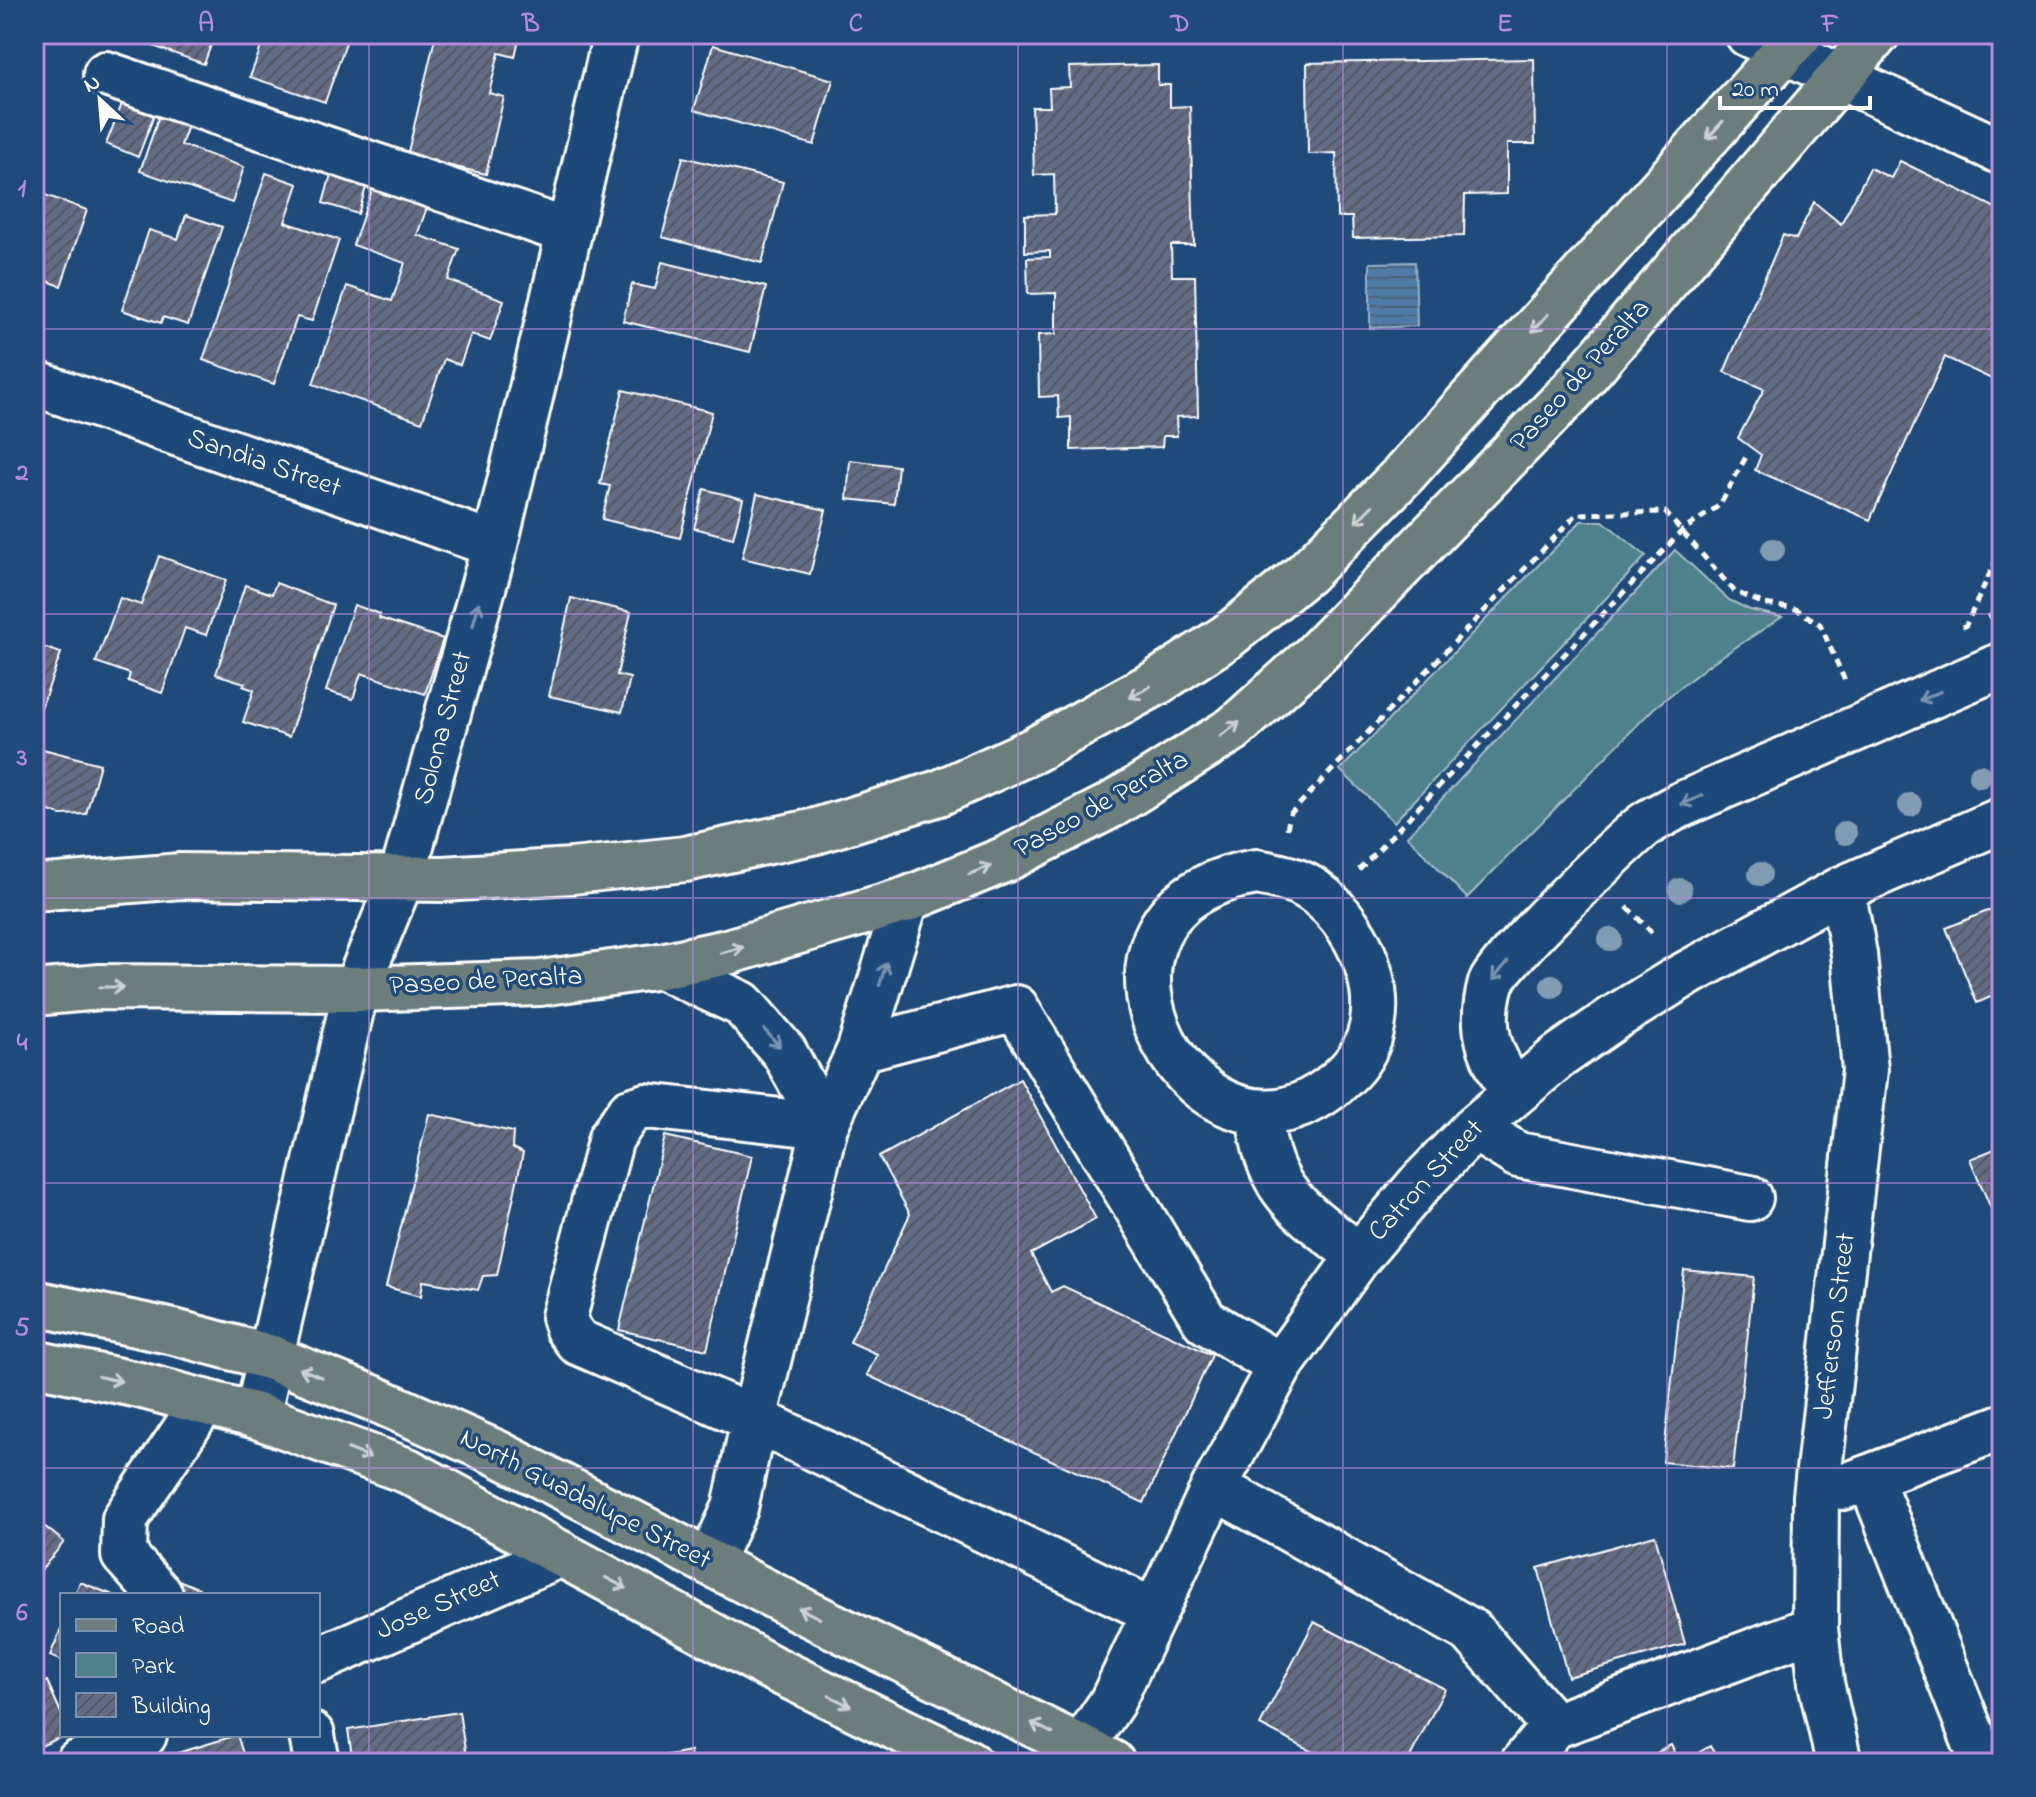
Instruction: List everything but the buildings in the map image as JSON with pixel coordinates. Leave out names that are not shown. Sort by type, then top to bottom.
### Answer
[{"type":"main road","name":"Paseo de Peralta","points":[[34,993],[100,987],[356,989],[540,983],[661,966],[727,952],[906,900],[1006,859],[1112,805],[1233,729],[1315,655],[1571,392],[1877,34]]},
{"type":"main road","points":[[34,888],[181,876],[443,879],[572,871],[671,860],[816,831],[939,793],[1034,750],[1156,683],[1228,636],[1306,573],[1404,474],[1778,40]]},
{"type":"main road","name":"North Guadalupe Street","points":[[34,1303],[174,1332],[272,1358],[375,1399],[497,1453],[1088,1758]]},
{"type":"main road","name":"North Guadalupe Street","points":[[34,1363],[139,1385],[257,1416],[408,1471],[770,1667],[969,1763]]},
{"type":"street","name":"Solona Street","points":[[257,1416],[356,989],[402,877],[495,545],[616,34]]},
{"type":"street","points":[[1778,40],[1840,76],[2002,152]]},
{"type":"street","points":[[106,74],[569,232]]},
{"type":"street","name":"Sandia Street","points":[[34,383],[495,545]]},
{"type":"street","points":[[1513,1093],[1491,1056],[1485,1023],[1491,979],[1553,913],[1646,824],[1678,806],[2002,665]]},
{"type":"street","name":"Catron Street","points":[[1088,1758],[1153,1611],[1214,1487],[1280,1366],[1359,1256],[1419,1185],[1474,1128],[1558,1057],[1640,1002],[1751,937],[1884,869],[2002,820]]},
{"type":"street","points":[[1257,872],[1284,877],[1312,888],[1336,909],[1365,957],[1373,987],[1373,1013],[1368,1039],[1356,1064],[1335,1085],[1314,1099],[1289,1108],[1259,1112],[1233,1106],[1208,1094],[1188,1078],[1170,1055],[1158,1031],[1149,1002],[1147,970],[1155,942],[1168,917],[1188,898],[1209,884],[1257,872]]},
{"type":"street","name":"Jefferson Street","points":[[1839,1763],[1821,1683],[1815,1628],[1816,1496],[1865,1070],[1854,954],[1842,889]]},
{"type":"street","points":[[710,1562],[735,1508],[825,1126],[860,1049],[906,900]]},
{"type":"street","points":[[661,966],[742,1004],[784,1052],[825,1126]]},
{"type":"street","points":[[860,1049],[1016,1008],[1205,1321],[1280,1366]]},
{"type":"street","points":[[825,1126],[646,1106],[630,1111],[611,1138],[564,1317],[568,1329],[578,1342],[754,1419],[1153,1611]]},
{"type":"street","points":[[1259,1112],[1262,1142],[1280,1187],[1297,1207],[1359,1256]]},
{"type":"street","points":[[1474,1128],[1518,1155],[1750,1198]]},
{"type":"street","points":[[158,1593],[124,1555],[125,1519],[204,1402]]},
{"type":"street","points":[[1816,1496],[2002,1427]]},
{"type":"street","points":[[1870,1478],[1983,1763]]},
{"type":"street","points":[[1214,1487],[1471,1631],[1554,1726]]},
{"type":"street","name":"Jose Street","points":[[320,1659],[561,1554]]},
{"type":"street","points":[[1523,1763],[1554,1726],[1815,1628]]},
{"type":"street","points":[[78,1763],[139,1737]]},
{"type":"street","points":[[312,1737],[317,1763]]},
{"type":"path","points":[[1356,873],[1682,531],[1720,505],[1747,455]]},
{"type":"path","points":[[1286,835],[1290,814],[1577,514],[1665,512],[1735,592],[1765,604],[1796,609],[1820,624],[1845,681]]},
{"type":"path","points":[[1624,904],[1656,938]]},
{"type":"green space","points":[[1581,521],[1603,521],[1646,556],[1394,822],[1340,770]]},
{"type":"green space","points":[[1675,550],[1729,600],[1750,610],[1782,617],[1710,664],[1654,708],[1467,898],[1407,836]]},
{"type":"water","points":[[1415,262],[1417,326],[1370,328],[1370,263]]}]
